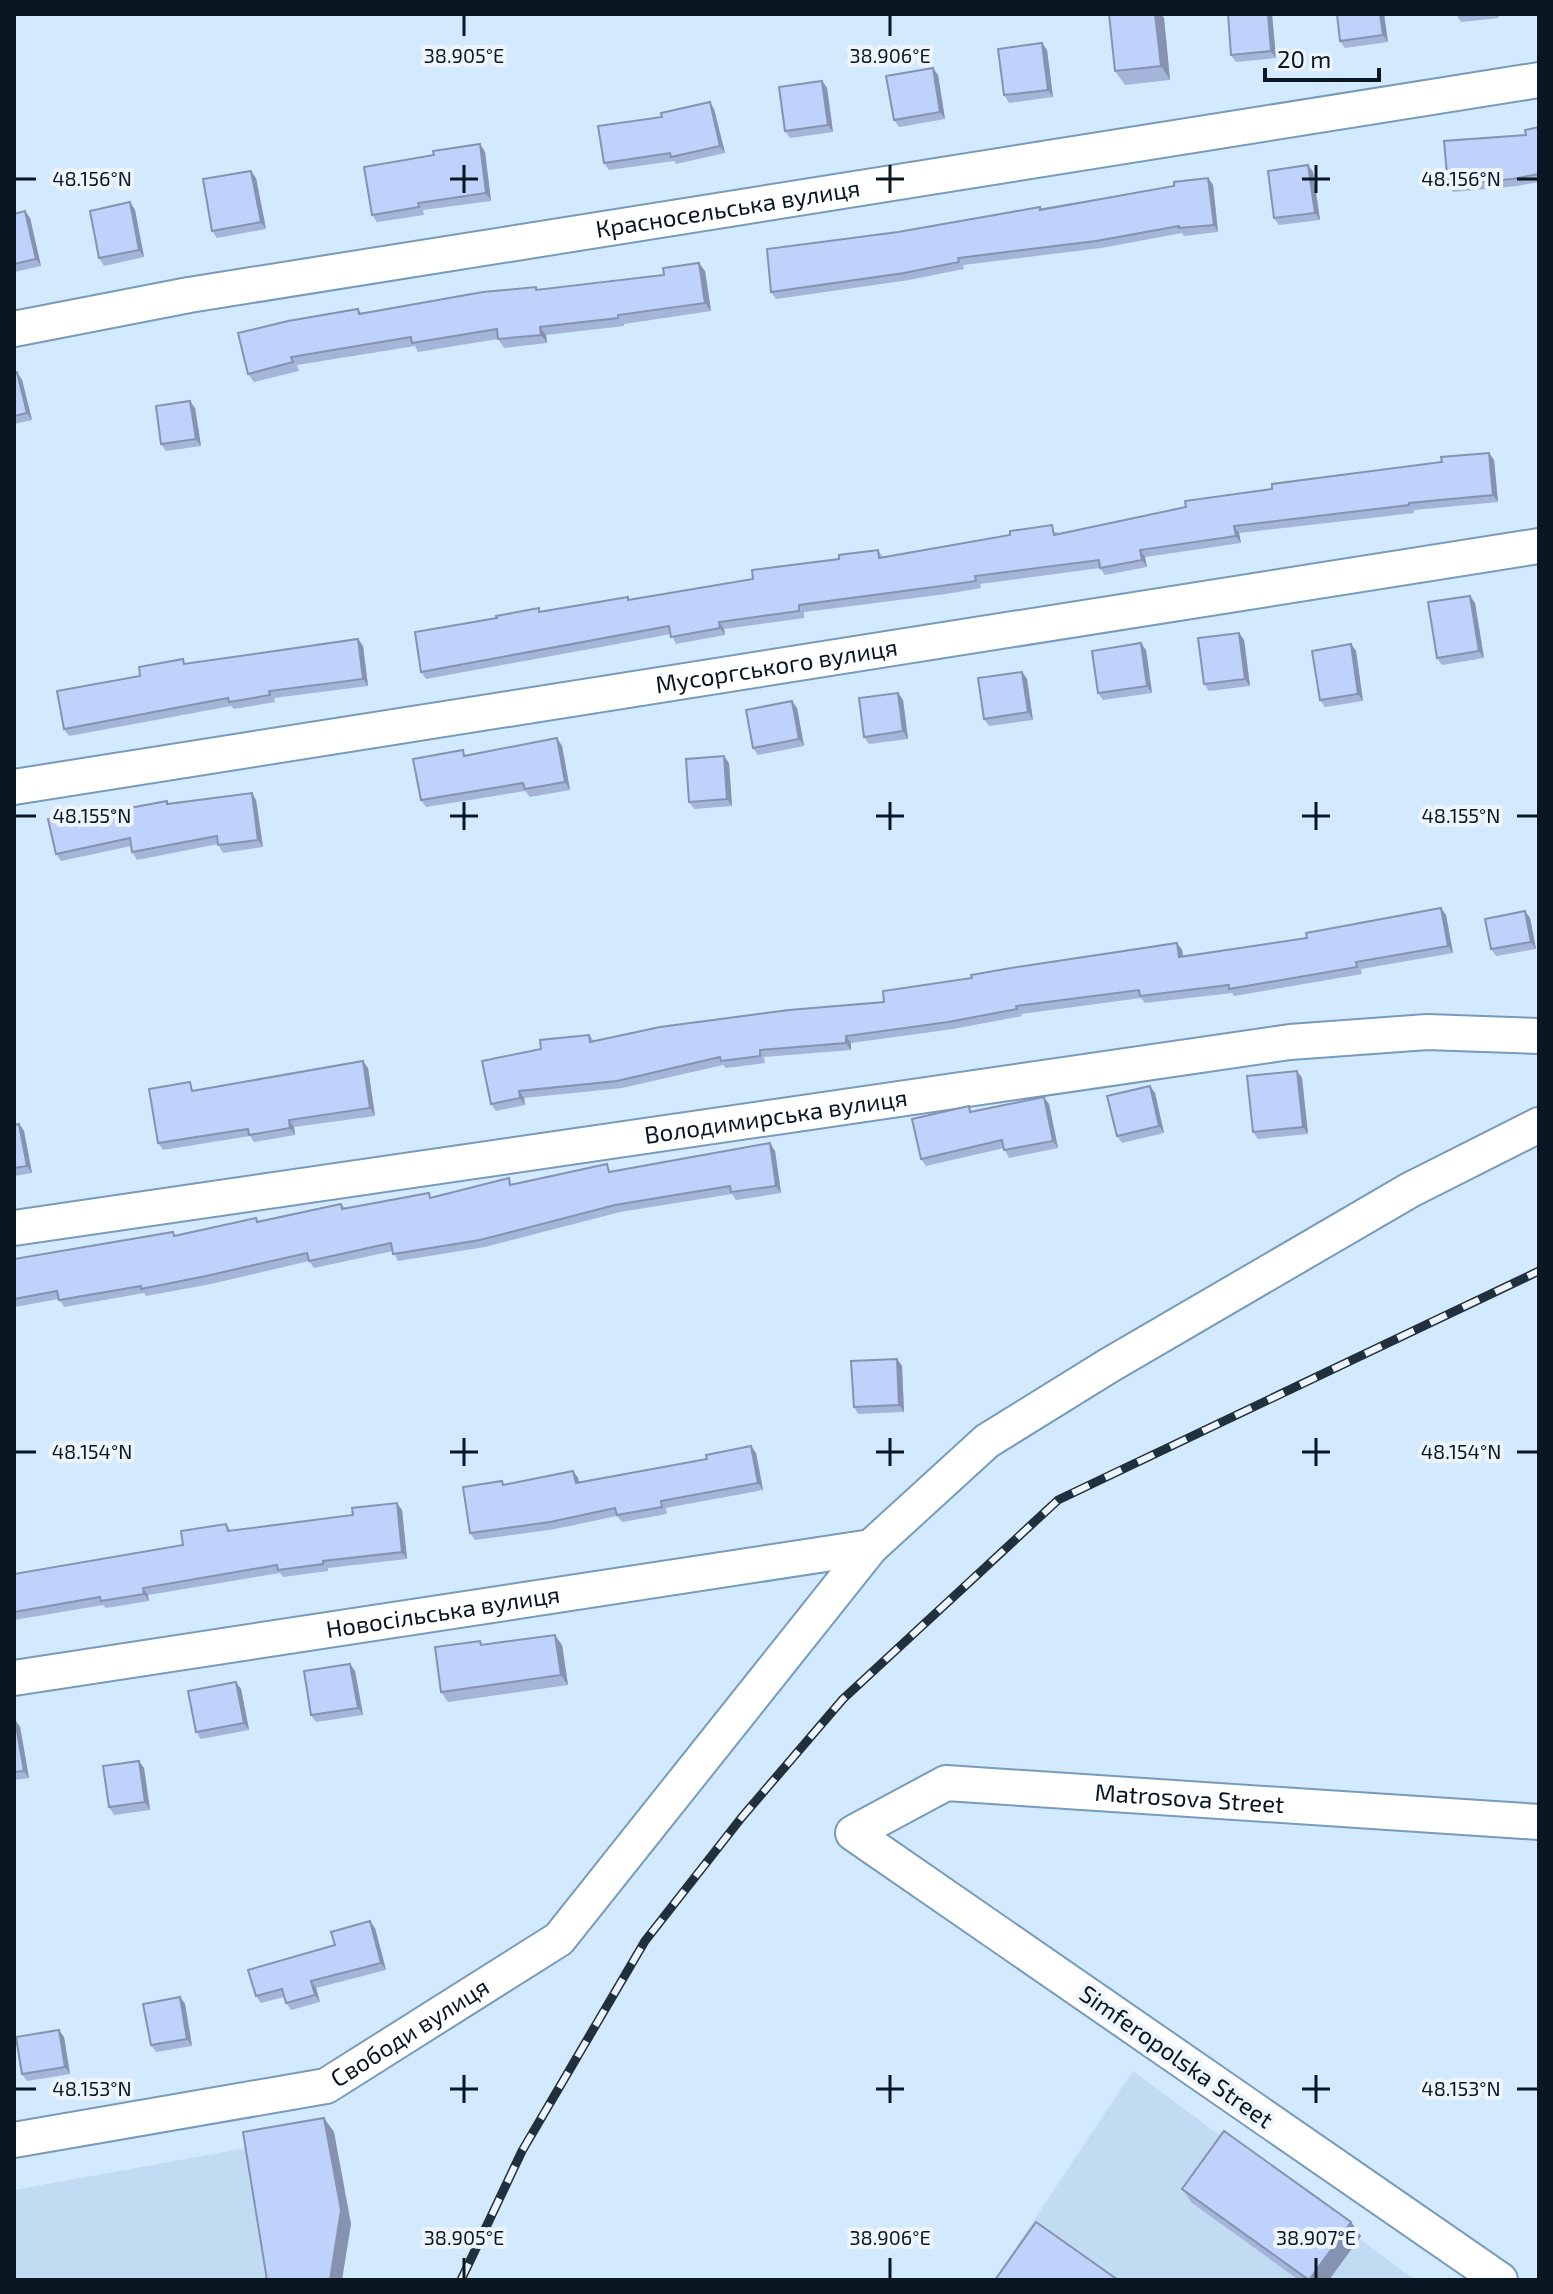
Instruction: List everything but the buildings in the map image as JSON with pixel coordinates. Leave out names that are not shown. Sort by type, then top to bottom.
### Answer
[{"type":"street","name":"Красносельська вулиця","points":[[14,329],[189,295],[1539,80]]},
{"type":"street","name":"Мусоргського вулиця","points":[[14,787],[1539,546]]},
{"type":"street","name":"Володимирська вулиця","points":[[14,1228],[1290,1042],[1427,1032],[1539,1036]]},
{"type":"street","name":"Свободи вулиця","points":[[14,2140],[326,2086],[559,1939],[871,1547],[987,1441],[1108,1366],[1410,1190],[1539,1125]]},
{"type":"street","name":"Новосільська вулиця","points":[[14,1678],[871,1547]]},
{"type":"street","name":"Matrosova Street","points":[[853,1833],[946,1783],[1539,1822]]},
{"type":"street","name":"Simferopolska Street","points":[[853,1833],[1500,2280]]},
{"type":"shaded area","points":[[1133,2071],[1415,2280],[994,2280]]},
{"type":"shaded area","points":[[334,2132],[351,2224],[342,2280],[14,2280],[14,2190]]},
{"type":"railway","points":[[461,2280],[522,2151],[645,1941],[742,1817],[843,1699],[1058,1500],[1539,1271]]}]
